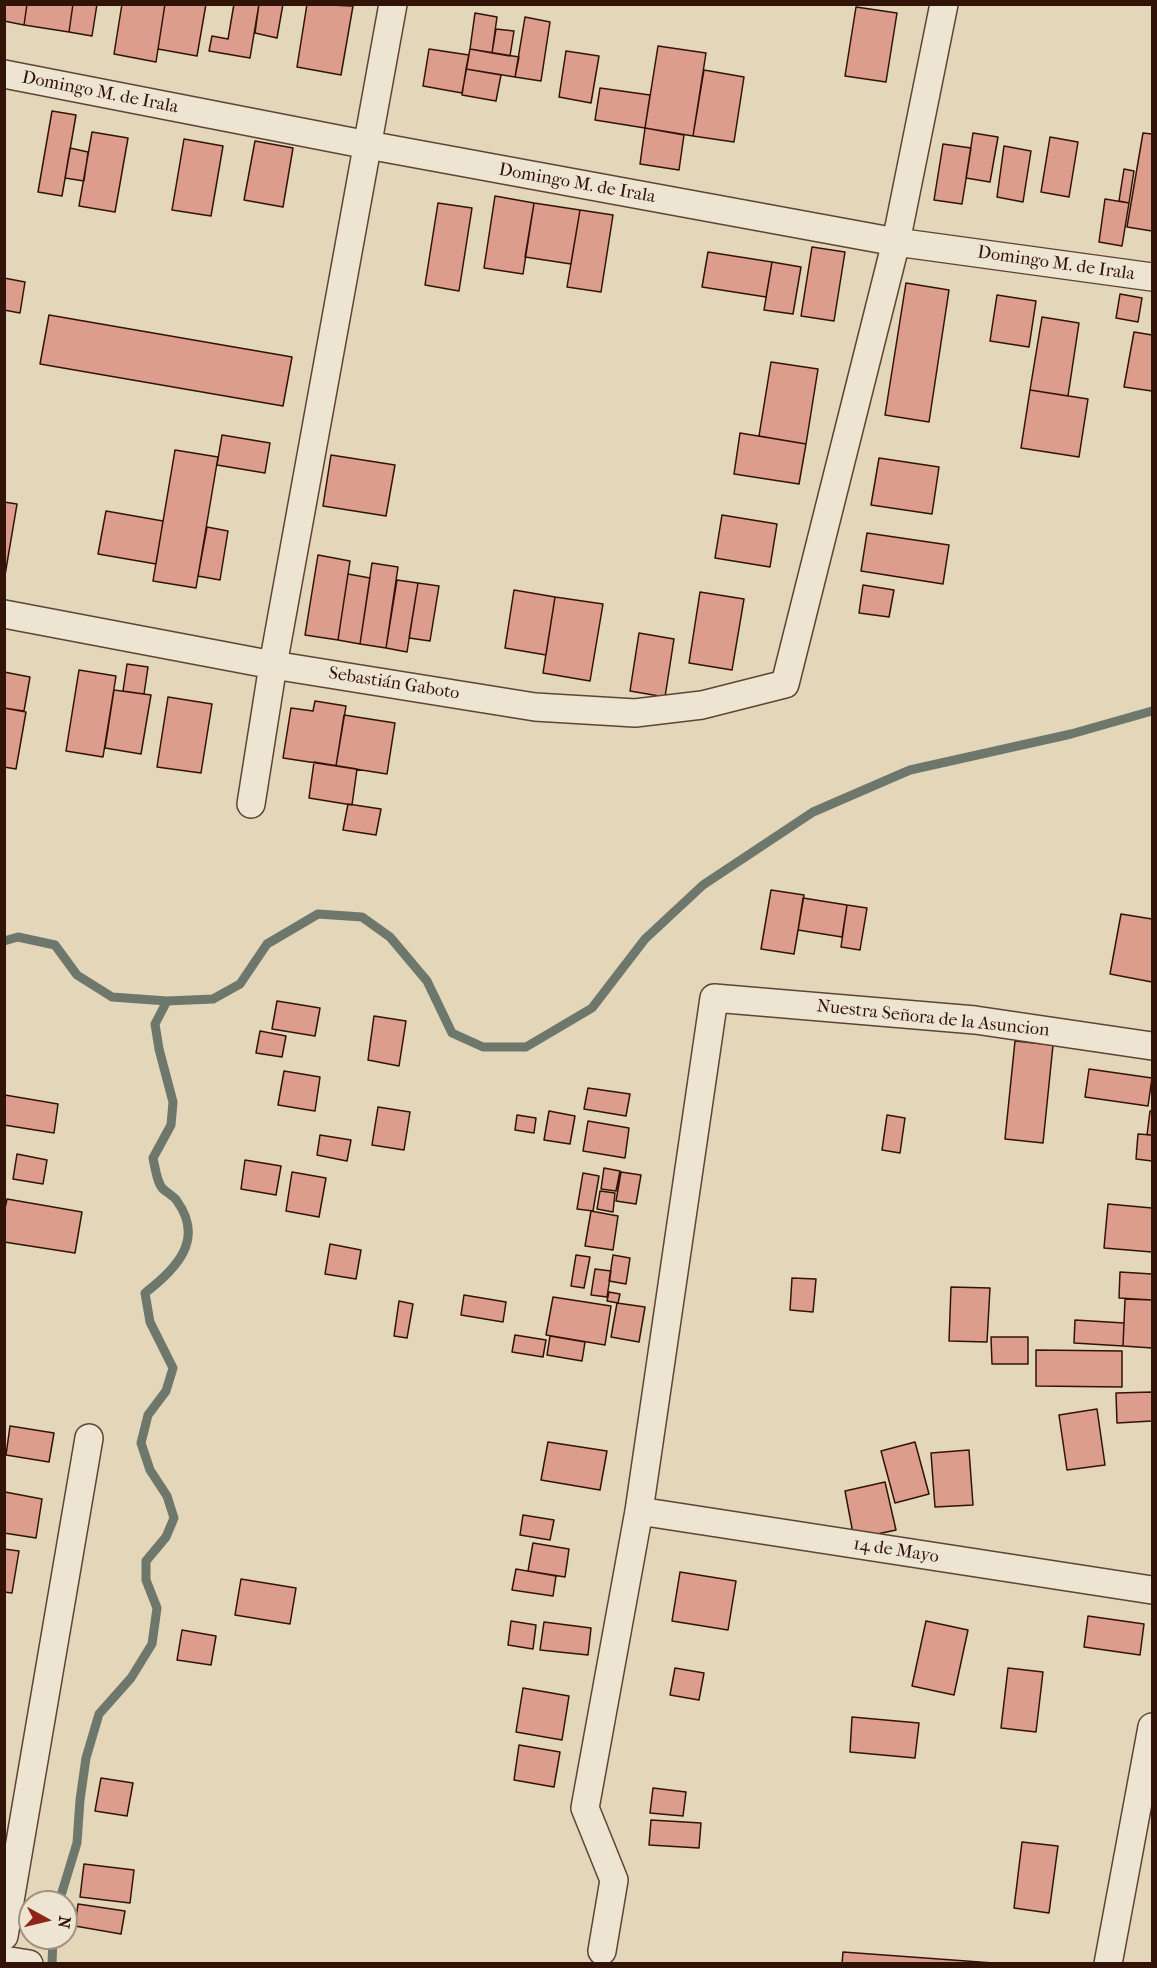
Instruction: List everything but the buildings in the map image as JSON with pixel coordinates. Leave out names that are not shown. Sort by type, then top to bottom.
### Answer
[{"type":"street","points":[[251,804],[273,665],[393,4]]},
{"type":"street","points":[[896,242],[944,4]]},
{"type":"street","name":"Domingo M. de Irala","points":[[4,74],[368,145],[896,242],[1152,277]]},
{"type":"street","name":"Sebastián Gaboto","points":[[4,614],[273,665],[535,707],[635,713],[702,705],[785,684],[896,242]]},
{"type":"street","name":"Nuestra Señora de la Asuncion","points":[[639,1511],[714,998],[975,1020],[1152,1046]]},
{"type":"street","points":[[4,1936],[89,1438]]},
{"type":"street","points":[[602,1951],[614,1880],[585,1808],[639,1511]]},
{"type":"street","name":"14 de Mayo","points":[[639,1511],[1152,1590]]},
{"type":"street","points":[[1108,1964],[1152,1727]]},
{"type":"street","points":[[4,1960],[29,1964]]},
{"type":"waterway","points":[[4,941],[18,937],[55,945],[77,975],[112,997],[167,1001],[213,999],[240,984],[267,944],[318,914],[362,917],[390,937],[427,981],[452,1033],[483,1047],[526,1047],[592,1008],[645,939],[703,885],[813,812],[910,770],[1071,734],[1152,711]]},
{"type":"waterway","points":[[63,1890],[77,1843],[86,1758],[99,1714],[131,1678],[152,1644],[157,1608],[146,1580],[146,1561],[166,1537],[174,1518],[167,1496],[150,1470],[141,1443],[148,1415],[166,1391],[173,1368],[150,1322],[145,1293],[176,1264],[183,1253],[188,1228],[185,1215],[177,1201],[159,1183],[153,1158],[171,1125],[173,1102],[155,1024],[167,1001]]},
{"type":"waterway","points":[[52,1964],[53,1950]]}]
